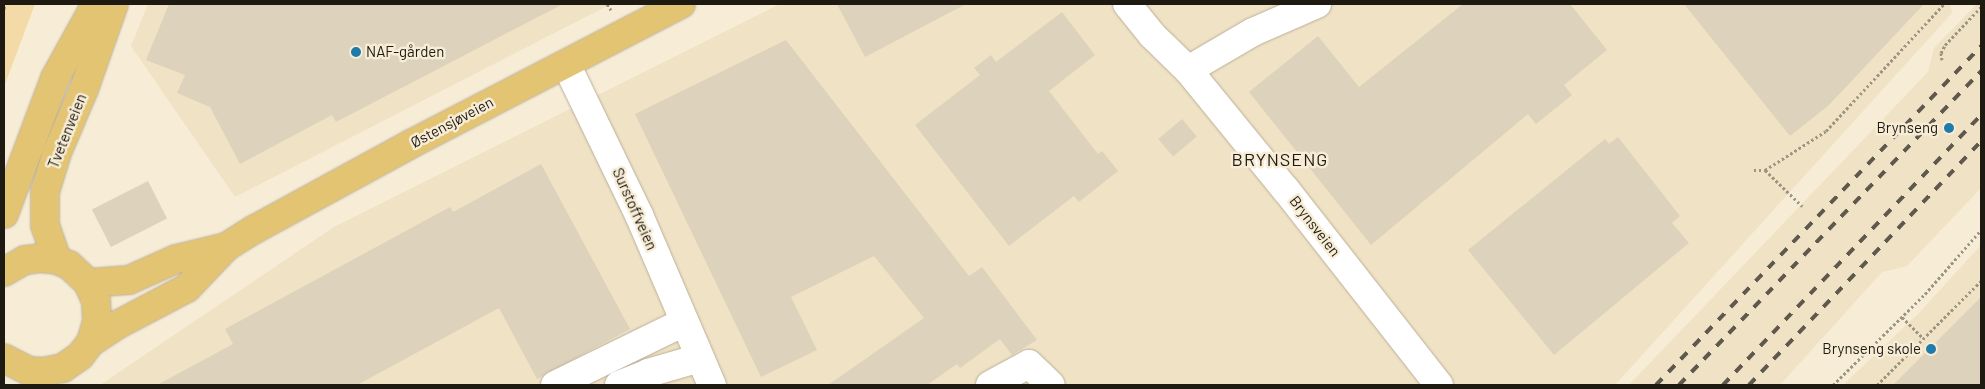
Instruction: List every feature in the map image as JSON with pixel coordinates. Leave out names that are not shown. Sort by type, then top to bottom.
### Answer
[{"type":"main road","name":"Tvetenveien","points":[[4,214],[55,78],[96,4]]},
{"type":"main road","name":"Tvetenveien","points":[[57,260],[45,225],[44,192],[114,4]]},
{"type":"main road","name":"Østensjøveien","points":[[88,284],[129,280],[176,259],[226,247],[327,189],[681,4]]},
{"type":"main road","name":"Østensjøveien","points":[[4,358],[28,371],[34,379],[63,368],[80,356],[91,342],[117,325],[188,288],[226,247]]},
{"type":"main road","name":"Østensjøveien","points":[[4,272],[25,260],[41,258],[57,260],[75,269],[88,284],[96,301],[97,320],[91,342]]},
{"type":"lane","name":"Brynsveien","points":[[1127,4],[1152,35],[1188,70],[1286,190],[1438,385]]},
{"type":"lane","points":[[1188,70],[1253,32],[1317,4]]},
{"type":"lane","name":"Surstoffveien","points":[[566,64],[639,215],[684,322],[684,369],[712,385]]},
{"type":"lane","points":[[555,385],[684,322]]},
{"type":"lane","points":[[990,385],[1029,364],[1051,385]]},
{"type":"lane","points":[[619,385],[684,369]]},
{"type":"path","points":[[4,9],[5,4]]},
{"type":"path","points":[[1754,170],[1765,170],[1826,131],[1944,4]]},
{"type":"path","points":[[1942,60],[1941,53],[1946,45],[1981,7]]},
{"type":"path","points":[[1765,170],[1802,206]]},
{"type":"path","points":[[1833,385],[1902,317],[1958,258],[1981,230]]},
{"type":"path","points":[[1877,385],[1981,281]]},
{"type":"path","points":[[1902,317],[1923,338]]},
{"type":"shaded area","points":[[4,4],[35,4],[4,87]]},
{"type":"shaded area","points":[[148,4],[611,4],[235,197],[131,46]]},
{"type":"shaded area","points":[[780,4],[1950,4],[1952,13],[1615,385],[100,385],[334,227]]},
{"type":"shaded area","points":[[1977,4],[1981,4],[1981,188],[1907,266],[1882,272],[1780,385],[1629,385],[1928,72],[1934,48]]},
{"type":"shaded area","name":"Brynseng skole","points":[[1981,245],[1981,385],[1843,385],[1918,314]]},
{"type":"building","points":[[169,4],[563,4],[336,122],[332,115],[240,164],[210,107],[177,93],[185,75],[146,60]]},
{"type":"building","points":[[837,4],[966,4],[865,57]]},
{"type":"building","points":[[1463,4],[1570,4],[1607,50],[1564,85],[1572,95],[1536,124],[1528,114],[1371,245],[1249,92],[1318,36],[1359,87]]},
{"type":"building","points":[[1684,4],[1924,4],[1829,105],[1790,136]]},
{"type":"building","points":[[1062,12],[1095,55],[1049,91],[1098,154],[1102,151],[1118,171],[1079,202],[1074,196],[1009,246],[915,125],[980,75],[974,68],[991,55],[996,62]]},
{"type":"building","points":[[786,40],[969,276],[982,267],[1037,340],[1012,355],[1000,339],[960,368],[957,364],[927,385],[828,385],[924,318],[874,256],[791,297],[817,350],[761,377],[635,114]]},
{"type":"building","points":[[1182,119],[1197,137],[1173,157],[1158,139]]},
{"type":"building","points":[[1618,137],[1680,216],[1672,223],[1689,243],[1554,355],[1468,250],[1605,139],[1609,144]]},
{"type":"building","points":[[541,164],[630,329],[537,379],[499,308],[357,385],[157,385],[233,344],[225,329],[450,207],[453,212]]},
{"type":"building","points":[[148,181],[167,218],[111,247],[92,210]]},
{"type":"building","points":[[1981,297],[1981,385],[1893,385]]},
{"type":"railway","points":[[1656,385],[1981,46]]},
{"type":"railway","points":[[1679,385],[1981,71]]},
{"type":"railway","points":[[1723,385],[1981,115]]},
{"type":"railway","points":[[1749,385],[1981,141]]},
{"type":"place","name":"NAF-gården","points":[[356,52]]},
{"type":"place","name":"Brynseng","points":[[1949,128]]},
{"type":"place","name":"Brynseng skole","points":[[1931,349]]},
{"type":"district","name":"BRYNSENG","points":[[1280,159]]}]
